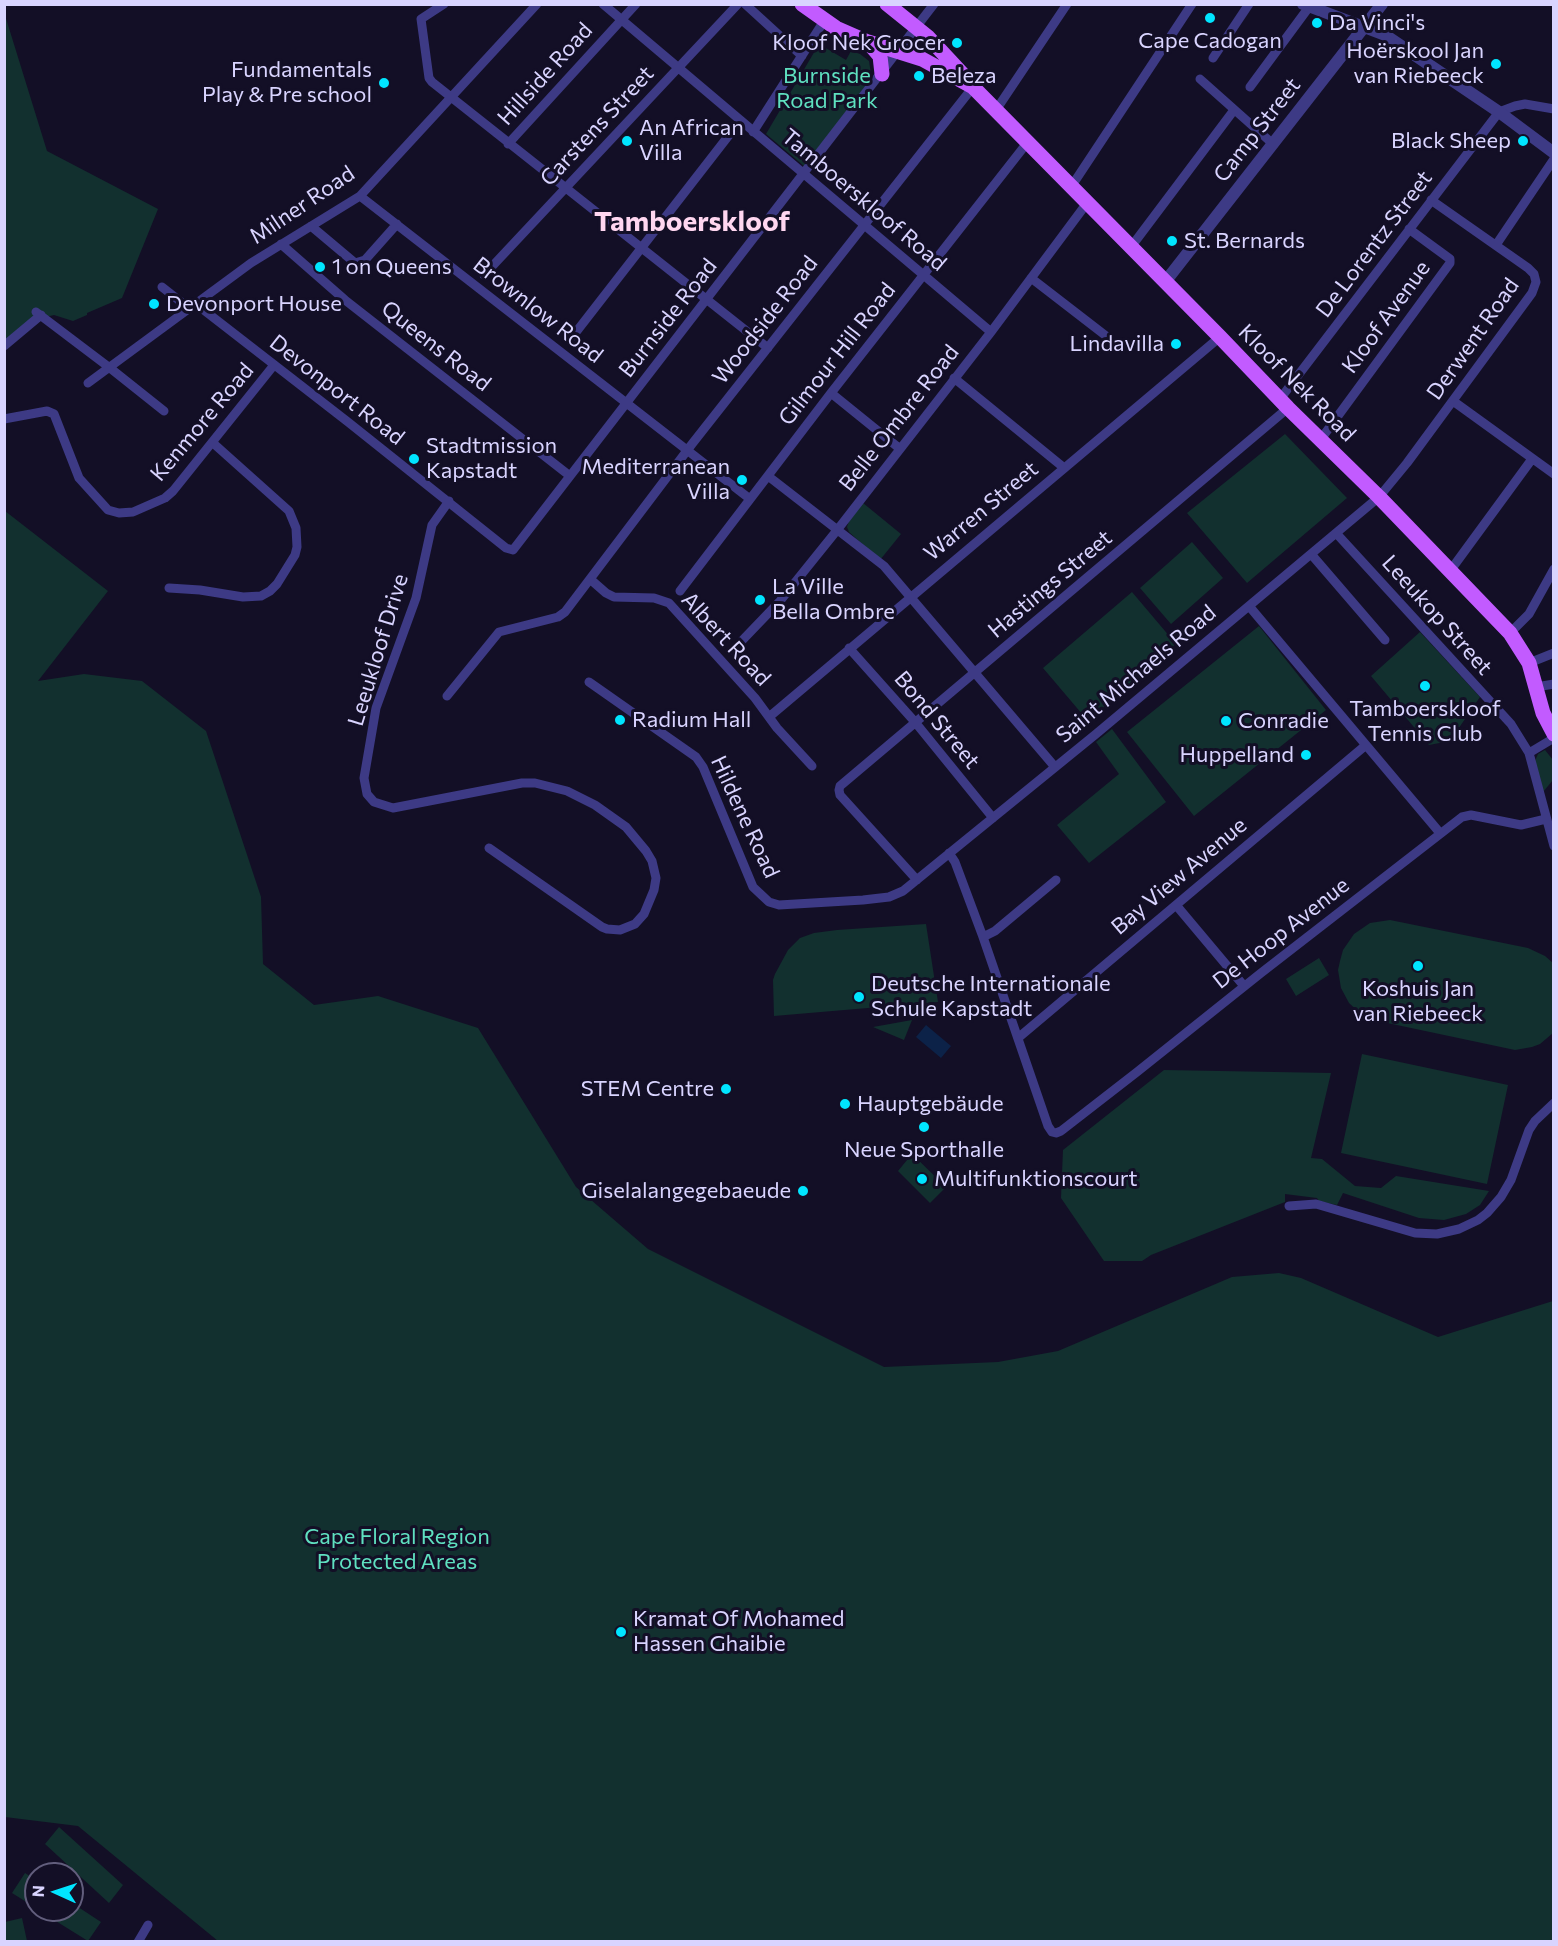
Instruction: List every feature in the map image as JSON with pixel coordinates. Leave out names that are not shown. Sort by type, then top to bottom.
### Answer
[{"type":"main road","points":[[802,4],[824,21],[851,35],[922,58],[973,87]]},
{"type":"main road","points":[[887,4],[928,37],[965,75],[973,87]]},
{"type":"main road","points":[[916,28],[922,44],[936,57],[945,71]]},
{"type":"main road","points":[[868,42],[880,56],[882,74]]},
{"type":"main road","name":"Kloof Nek Road","points":[[973,87],[1284,404],[1379,497],[1510,633],[1529,663],[1543,713],[1554,736]]},
{"type":"street","points":[[444,4],[421,19],[429,78],[451,99],[768,348]]},
{"type":"street","name":"Milner Road","points":[[88,384],[250,263],[360,196],[537,4]]},
{"type":"street","name":"Tamboerskloof Road","points":[[603,4],[991,332]]},
{"type":"street","name":"Hillside Road","points":[[508,144],[636,4]]},
{"type":"street","name":"Carstens Street","points":[[484,275],[738,4]]},
{"type":"street","points":[[745,4],[802,56]]},
{"type":"street","points":[[899,51],[934,4]]},
{"type":"street","points":[[996,110],[1067,4]]},
{"type":"street","points":[[1071,187],[1192,4]]},
{"type":"street","points":[[1213,58],[1249,4]]},
{"type":"street","name":"Camp Street","points":[[1165,282],[1382,4]]},
{"type":"street","points":[[1250,87],[1306,6],[1385,35],[1499,112],[1554,153]]},
{"type":"street","points":[[753,132],[824,21]]},
{"type":"street","name":"Burnside Road","points":[[511,550],[515,548],[899,51]]},
{"type":"street","points":[[1200,80],[1273,144]]},
{"type":"street","name":"Woodside Road","points":[[447,696],[499,632],[561,616],[864,224],[973,87]]},
{"type":"street","points":[[1499,112],[1525,105],[1554,109]]},
{"type":"street","points":[[1131,247],[1234,111]]},
{"type":"street","name":"De Lorentz Street","points":[[1284,404],[1409,229],[1499,112]]},
{"type":"street","points":[[573,336],[740,121]]},
{"type":"street","name":"Gilmour Hill Road","points":[[680,591],[831,393],[1028,143]]},
{"type":"street","points":[[1496,246],[1554,159]]},
{"type":"street","name":"Brownlow Road","points":[[360,196],[750,499]]},
{"type":"street","name":"Derwent Road","points":[[1379,497],[1393,482],[1453,401],[1536,285],[1533,271],[1431,200]]},
{"type":"street","name":"Belle Ombre Road","points":[[732,650],[780,601],[838,529],[991,332],[1087,203]]},
{"type":"street","points":[[311,226],[355,263],[364,260],[397,224]]},
{"type":"street","name":"Kloof Avenue","points":[[1321,439],[1450,263],[1450,259],[1409,229]]},
{"type":"street","name":"Queens Road","points":[[281,244],[345,300],[570,476]]},
{"type":"street","points":[[1031,278],[1110,339]]},
{"type":"street","name":"Devonport Road","points":[[162,287],[274,365],[511,550]]},
{"type":"street","points":[[4,346],[38,313],[164,411]]},
{"type":"street","name":"Warren Street","points":[[769,717],[1220,337]]},
{"type":"street","name":"Kenmore Road","points":[[4,419],[47,411],[54,414],[79,478],[108,510],[119,513],[133,512],[169,496],[274,365]]},
{"type":"street","points":[[954,378],[1064,467]]},
{"type":"street","points":[[831,393],[899,448]]},
{"type":"street","points":[[1453,401],[1554,474]]},
{"type":"street","name":"Hastings Street","points":[[917,880],[840,795],[839,790],[842,784],[974,673],[1284,404]]},
{"type":"street","points":[[169,588],[243,597],[261,596],[277,584],[295,555],[296,528],[289,511],[213,443]]},
{"type":"street","points":[[1450,571],[1532,459]]},
{"type":"street","points":[[768,476],[884,566],[1055,767]]},
{"type":"street","name":"Saint Michaels Road","points":[[917,880],[1379,497]]},
{"type":"street","name":"Leeukloof Drive","points":[[449,501],[432,525],[416,598],[376,708],[364,778],[367,794],[374,802],[393,808],[522,783],[535,783],[567,791],[595,805],[626,827],[652,861],[656,878],[654,891],[644,914],[635,924],[620,930],[607,929],[489,848]]},
{"type":"street","name":"Leeukop Street","points":[[1336,533],[1514,727],[1529,753],[1554,846]]},
{"type":"street","points":[[1311,554],[1385,640]]},
{"type":"street","points":[[1510,633],[1529,614],[1554,569]]},
{"type":"street","name":"Albert Road","points":[[590,579],[614,597],[654,598],[669,603],[755,698],[777,728],[812,766]]},
{"type":"street","points":[[1249,606],[1440,833]]},
{"type":"street","name":"Bond Street","points":[[849,648],[915,722],[993,818]]},
{"type":"street","points":[[1529,663],[1554,653]]},
{"type":"street","name":"Hildene Road","points":[[589,682],[696,757],[703,767],[753,887],[769,902],[779,905],[889,897],[903,891],[917,880]]},
{"type":"street","points":[[1536,687],[1554,684]]},
{"type":"street","points":[[1529,753],[1554,736]]},
{"type":"street","name":"Bay View Avenue","points":[[1018,1038],[1366,745]]},
{"type":"street","name":"De Hoop Avenue","points":[[1018,1038],[1048,1126],[1052,1132],[1061,1131],[1440,833],[1468,814],[1521,825],[1546,819]]},
{"type":"street","points":[[949,853],[955,862],[983,937],[1018,1038]]},
{"type":"street","points":[[983,937],[995,931],[1056,880]]},
{"type":"street","points":[[1176,905],[1244,986]]},
{"type":"street","points":[[1289,1206],[1316,1204],[1415,1233],[1437,1234],[1459,1230],[1487,1213],[1502,1197],[1511,1180],[1529,1130],[1554,1103]]},
{"type":"street","points":[[138,1941],[148,1925]]},
{"type":"green space","points":[[4,12],[47,151],[158,209],[122,298],[73,321],[54,315],[33,320],[4,343]]},
{"type":"green space","name":"Burnside Road Park","points":[[819,44],[846,60],[851,51],[860,54],[869,61],[871,74],[867,85],[804,166],[766,134]]},
{"type":"green space","points":[[1285,434],[1347,498],[1247,583],[1187,513]]},
{"type":"green space","points":[[863,503],[901,534],[880,560],[849,532],[847,527]]},
{"type":"green space","name":"Cape Floral Region Protected Areas","points":[[5,511],[108,591],[38,681],[84,674],[142,681],[206,731],[261,897],[263,964],[314,1005],[378,996],[478,1028],[576,1187],[648,1249],[884,1367],[998,1362],[1058,1351],[1232,1277],[1279,1273],[1301,1278],[1438,1337],[1553,1301],[1553,1941],[218,1941],[78,1826],[5,1817]]},
{"type":"green space","points":[[1192,542],[1223,578],[1171,624],[1140,588]]},
{"type":"green space","points":[[1132,592],[1176,644],[1088,721],[1043,668]]},
{"type":"green space","name":"Conradie","points":[[1259,626],[1326,710],[1194,816],[1127,732]]},
{"type":"green space","name":"Tamboerskloof Tennis Club","points":[[1420,632],[1480,697],[1450,741],[1429,745],[1371,676]]},
{"type":"green space","points":[[1112,729],[1166,802],[1089,863],[1057,825],[1119,774],[1096,742]]},
{"type":"green space","points":[[1545,750],[1553,760],[1553,780],[1543,792],[1535,761],[1538,754]]},
{"type":"green space","points":[[1390,920],[1528,948],[1545,956],[1553,963],[1553,1033],[1540,1044],[1515,1050],[1378,1021],[1362,1015],[1349,1003],[1341,988],[1338,970],[1343,950],[1354,934],[1370,923]]},
{"type":"green space","points":[[926,924],[938,1002],[774,1016],[773,980],[775,974],[788,950],[800,938],[814,933],[837,930]]},
{"type":"green space","points":[[1319,958],[1329,975],[1296,996],[1286,979]]},
{"type":"green space","points":[[912,1020],[904,1040],[873,1027]]},
{"type":"green space","points":[[1362,1054],[1508,1085],[1487,1184],[1341,1153]]},
{"type":"green space","points":[[1164,1070],[1331,1073],[1311,1158],[1322,1159],[1355,1186],[1381,1188],[1396,1176],[1489,1191],[1480,1205],[1466,1214],[1444,1220],[1419,1218],[1343,1193],[1337,1205],[1319,1201],[1317,1198],[1285,1194],[1285,1202],[1151,1255],[1142,1261],[1104,1261],[1061,1198],[1063,1150]]},
{"type":"green space","name":"Multifunktionscourt","points":[[912,1154],[946,1187],[930,1203],[898,1171]]},
{"type":"green space","points":[[59,1827],[123,1885],[109,1903],[84,1880],[84,1862],[65,1862],[45,1844]]},
{"type":"green space","points":[[24,1875],[24,1900],[12,1893]]},
{"type":"green space","points":[[84,1911],[101,1922],[88,1941],[57,1922],[84,1922]]},
{"type":"green space","points":[[22,1918],[27,1941],[5,1941],[5,1922]]},
{"type":"water","points":[[926,1025],[951,1046],[941,1058],[916,1037]]},
{"type":"place","name":"Cape Cadogan","points":[[1210,18]]},
{"type":"place","name":"Da Vinci's","points":[[1317,23]]},
{"type":"place","name":"Kloof Nek Grocer","points":[[957,43]]},
{"type":"place","name":"Hoërskool Jan van Riebeeck","points":[[1496,64]]},
{"type":"place","name":"Beleza","points":[[919,76]]},
{"type":"place","name":"Fundamentals Play & Pre school","points":[[384,83]]},
{"type":"place","name":"An African Villa","points":[[627,141]]},
{"type":"place","name":"Black Sheep","points":[[1523,141]]},
{"type":"place","name":"St. Bernards","points":[[1172,241]]},
{"type":"place","name":"1 on Queens","points":[[320,267]]},
{"type":"place","name":"Devonport House","points":[[154,304]]},
{"type":"place","name":"Lindavilla","points":[[1176,344]]},
{"type":"place","name":"Stadtmission Kapstadt","points":[[414,459]]},
{"type":"place","name":"Mediterranean Villa","points":[[742,480]]},
{"type":"place","name":"La Ville Bella Ombre","points":[[760,600]]},
{"type":"place","name":"Tamboerskloof Tennis Club","points":[[1425,686]]},
{"type":"place","name":"Radium Hall","points":[[620,720]]},
{"type":"place","name":"Conradie","points":[[1226,721]]},
{"type":"place","name":"Huppelland","points":[[1306,755]]},
{"type":"place","name":"Koshuis Jan van Riebeeck","points":[[1418,966]]},
{"type":"place","name":"Deutsche Internationale Schule Kapstadt","points":[[859,997]]},
{"type":"place","name":"STEM Centre","points":[[726,1089]]},
{"type":"place","name":"Hauptgebäude","points":[[845,1104]]},
{"type":"place","name":"Neue Sporthalle","points":[[924,1127]]},
{"type":"place","name":"Multifunktionscourt","points":[[922,1179]]},
{"type":"place","name":"Giselalangegebaeude","points":[[803,1191]]},
{"type":"place","name":"Kramat Of Mohamed Hassen Ghaibie","points":[[621,1632]]},
{"type":"district","name":"Tamboerskloof","points":[[692,222]]}]
